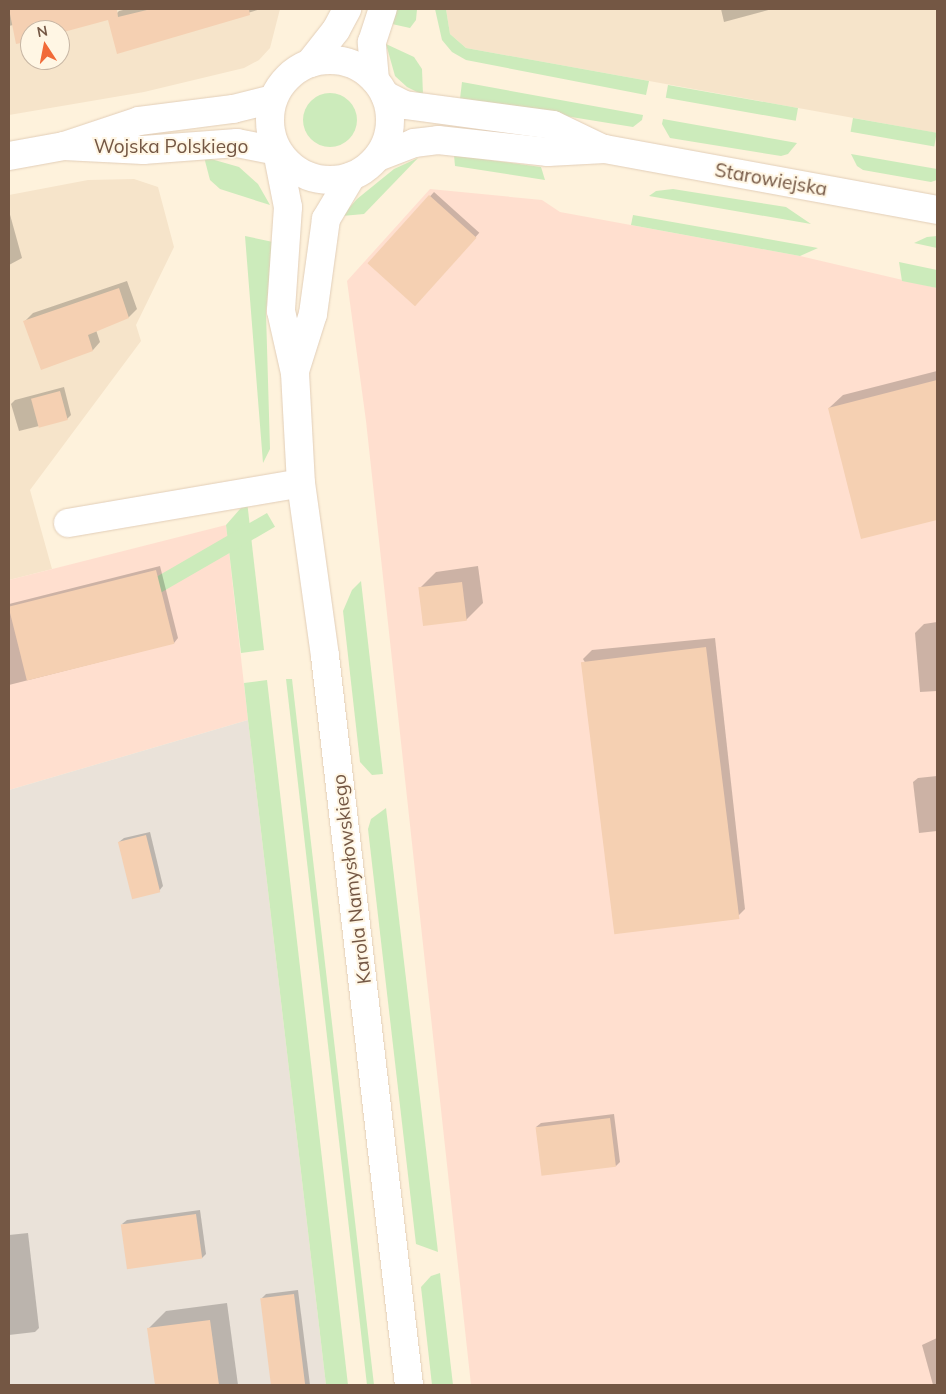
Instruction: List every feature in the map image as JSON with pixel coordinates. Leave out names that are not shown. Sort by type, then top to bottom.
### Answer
[{"type":"street","points":[[347,9],[332,36],[310,63],[294,71],[273,99],[269,117],[270,135],[277,151],[288,165],[304,175],[319,180],[352,177],[378,157],[390,127],[380,88],[372,42],[383,9]]},
{"type":"street","points":[[310,63],[345,62],[362,69],[380,88]]},
{"type":"street","name":"Starowiejska","points":[[380,88],[405,105],[554,125],[605,149]]},
{"type":"street","name":"Wojska Polskiego","points":[[9,156],[64,146],[139,121],[233,109],[273,99]]},
{"type":"street","name":"Starowiejska","points":[[378,157],[414,143],[438,140],[548,152],[605,149],[937,210]]},
{"type":"street","name":"Wojska Polskiego","points":[[64,146],[143,150],[237,144],[277,151]]},
{"type":"street","name":"Karola Namysłowskiego","points":[[277,151],[288,207],[281,311],[295,373],[301,483],[334,732],[410,1385]]},
{"type":"street","name":"Karola Namysłowskiego","points":[[295,373],[313,314],[324,227],[334,203],[352,177]]},
{"type":"street","points":[[68,524],[301,483]]},
{"type":"shaded area","points":[[9,9],[280,9],[270,48],[259,60],[244,68],[144,92],[9,115]]},
{"type":"shaded area","points":[[446,9],[937,9],[937,133],[466,48],[450,34]]},
{"type":"shaded area","points":[[134,179],[158,187],[174,247],[136,325],[141,341],[30,490],[52,569],[9,580],[9,195],[88,180]]},
{"type":"shaded area","points":[[430,189],[542,200],[560,212],[800,256],[937,288],[937,1385],[471,1385],[366,421],[347,281]]},
{"type":"shaded area","points":[[226,525],[248,720],[9,790],[9,580]]},
{"type":"shaded area","points":[[248,720],[326,1385],[9,1385],[9,790]]},
{"type":"green space","points":[[397,9],[417,9],[416,20],[410,28],[392,24]]},
{"type":"green space","points":[[435,9],[446,9],[450,34],[466,48],[649,81],[646,95],[466,60],[452,52],[442,40]]},
{"type":"green space","points":[[386,44],[414,57],[422,69],[423,95],[407,87],[395,76]]},
{"type":"green space","points":[[462,82],[643,115],[642,120],[633,127],[460,99]]},
{"type":"green space","points":[[668,85],[798,108],[796,121],[666,98]]},
{"type":"green space","points":[[330,93],[340,95],[349,101],[355,110],[357,120],[355,130],[349,139],[340,145],[330,147],[320,145],[311,139],[305,130],[303,120],[305,110],[311,101],[320,95]]},
{"type":"green space","points":[[853,118],[937,133],[934,147],[851,132]]},
{"type":"green space","points":[[663,119],[797,143],[788,154],[781,156],[670,138],[662,124]]},
{"type":"green space","points":[[851,154],[937,169],[937,180],[931,182],[863,170],[857,166]]},
{"type":"green space","points":[[454,155],[541,167],[545,180],[455,166]]},
{"type":"green space","points":[[204,157],[239,167],[258,184],[270,205],[220,189],[210,180]]},
{"type":"green space","points":[[418,158],[364,214],[342,216],[357,199],[394,169]]},
{"type":"green space","points":[[673,189],[786,207],[811,224],[649,196],[656,191]]},
{"type":"green space","points":[[633,215],[818,248],[800,256],[631,225]]},
{"type":"green space","points":[[245,236],[273,242],[266,313],[270,449],[263,463]]},
{"type":"green space","points":[[937,236],[937,248],[914,243],[927,237]]},
{"type":"green space","points":[[899,262],[937,270],[937,288],[902,281]]},
{"type":"green space","points":[[247,501],[264,650],[241,653],[226,525]]},
{"type":"green space","points":[[267,513],[275,527],[160,593],[152,580]]},
{"type":"green space","points":[[361,581],[383,774],[372,775],[360,762],[343,611],[352,590]]},
{"type":"green space","points":[[286,679],[292,679],[374,1385],[367,1385]]},
{"type":"green space","points":[[267,680],[348,1385],[326,1385],[248,720],[244,683]]},
{"type":"green space","points":[[386,808],[438,1252],[416,1244],[368,829],[371,819]]},
{"type":"green space","points":[[440,1273],[453,1385],[432,1385],[421,1287],[431,1276]]},
{"type":"building","points":[[9,9],[117,9],[118,17],[151,9],[249,9],[250,15],[117,54],[108,20],[70,30],[70,20],[20,20],[20,43],[16,44]]},
{"type":"building","points":[[429,195],[477,238],[415,306],[367,263]]},
{"type":"building","points":[[119,288],[129,318],[88,335],[93,351],[41,370],[23,321]]},
{"type":"building","points":[[937,380],[937,520],[861,539],[828,408]]},
{"type":"building","points":[[60,391],[68,420],[39,428],[31,399]]},
{"type":"building","points":[[156,570],[174,644],[27,681],[9,607]]},
{"type":"building","points":[[462,582],[467,621],[423,626],[418,587]]},
{"type":"building","points":[[706,647],[739,919],[614,934],[581,662]]},
{"type":"building","points":[[146,835],[160,892],[132,899],[118,842]]},
{"type":"building","points":[[610,1118],[616,1167],[542,1176],[536,1127]]},
{"type":"building","points":[[196,1214],[202,1259],[127,1269],[121,1225]]},
{"type":"building","points":[[294,1294],[305,1385],[271,1385],[260,1298]]},
{"type":"building","points":[[210,1320],[219,1385],[155,1385],[147,1328]]}]
